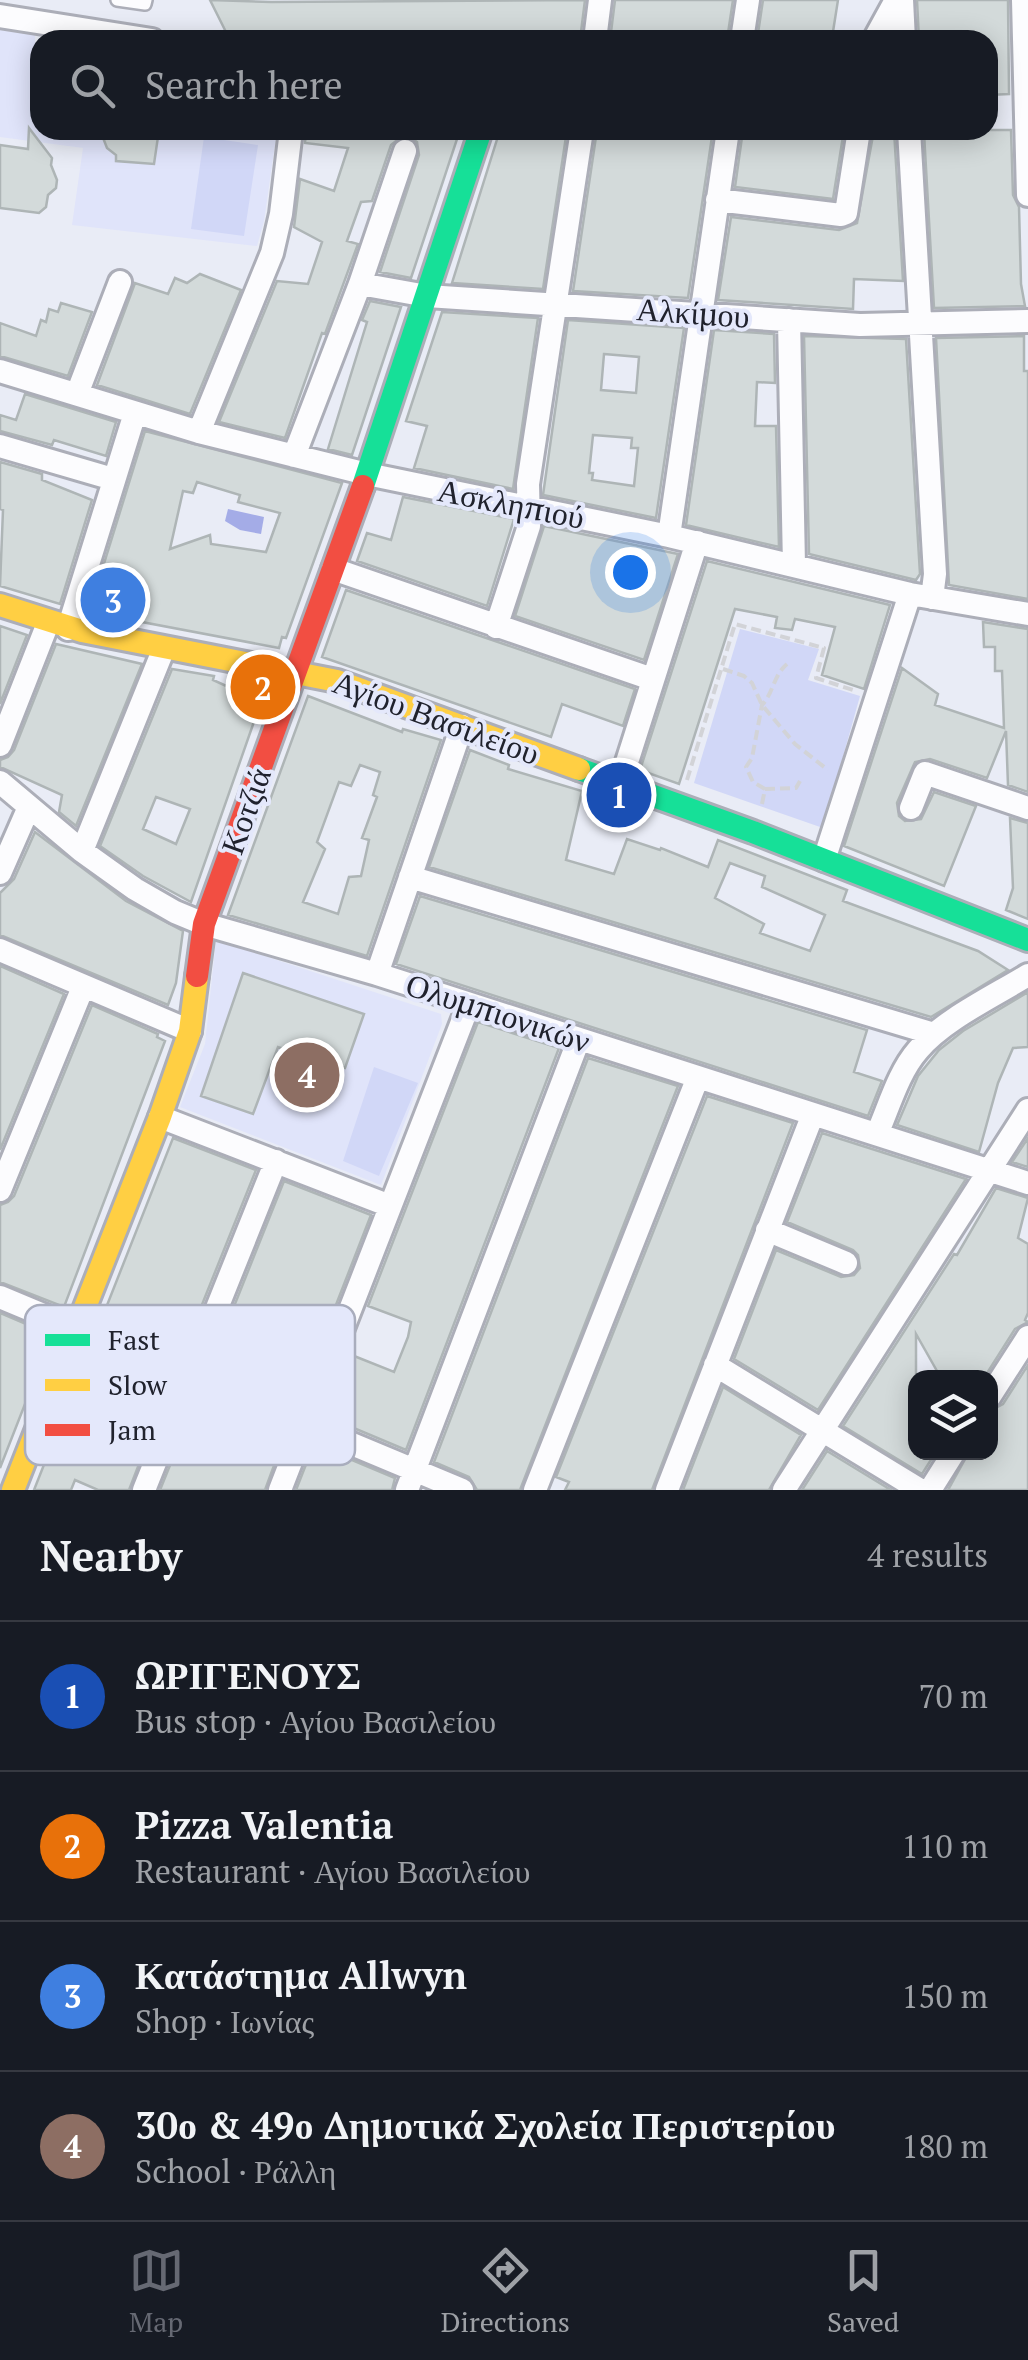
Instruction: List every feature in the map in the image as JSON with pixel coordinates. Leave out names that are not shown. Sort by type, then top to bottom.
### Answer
[{"type":"street","points":[[596,30],[600,0]]},
{"type":"street","points":[[744,30],[748,0]]},
{"type":"street","points":[[880,30],[899,0]]},
{"type":"street","points":[[899,0],[903,30]]},
{"type":"street","points":[[1022,0],[1028,195]]},
{"type":"street","points":[[0,16],[89,30]]},
{"type":"street","points":[[199,432],[272,254],[290,140]]},
{"type":"street","name":"Κοτζιά","points":[[86,1305],[190,1030],[204,924],[367,474],[478,140]]},
{"type":"street","points":[[496,627],[530,526],[528,484],[580,140]]},
{"type":"street","points":[[669,536],[727,140]]},
{"type":"street","points":[[718,200],[846,213],[858,140]]},
{"type":"street","points":[[824,860],[877,697],[934,574],[911,140]]},
{"type":"street","points":[[294,456],[360,284],[405,152]]},
{"type":"street","points":[[77,394],[120,282]]},
{"type":"street","name":"Αλκίμου","points":[[360,284],[427,296],[789,320],[922,325],[1028,321]]},
{"type":"street","points":[[789,320],[794,565]]},
{"type":"street","name":"Ασκληπιού","points":[[0,370],[199,432],[367,474],[697,542],[921,596],[1028,614]]},
{"type":"street","points":[[0,746],[58,626],[135,413]]},
{"type":"street","points":[[0,446],[113,479]]},
{"type":"street","points":[[620,784],[697,542]]},
{"type":"street","points":[[333,570],[652,680]]},
{"type":"street","name":"Αγίου Βασιλείου","points":[[0,604],[58,626],[336,681],[753,832],[1028,940]]},
{"type":"street","points":[[82,851],[164,648]]},
{"type":"street","points":[[377,974],[462,726]]},
{"type":"street","points":[[911,808],[925,773],[1028,808]]},
{"type":"street","name":"Ολυμπιονικών","points":[[0,782],[82,851],[135,889],[204,924],[377,974],[1028,1183]]},
{"type":"street","points":[[0,873],[29,807]]},
{"type":"street","points":[[410,877],[934,1034]]},
{"type":"street","points":[[0,950],[190,1030]]},
{"type":"street","points":[[877,1134],[902,1073],[916,1050],[934,1034],[1028,975]]},
{"type":"street","points":[[0,1190],[83,987]]},
{"type":"street","points":[[351,1305],[469,1004]]},
{"type":"street","points":[[410,1480],[579,1039]]},
{"type":"street","points":[[535,1490],[698,1078]]},
{"type":"street","points":[[784,1490],[1028,1110]]},
{"type":"street","points":[[667,1490],[814,1114]]},
{"type":"street","points":[[160,1117],[390,1206]]},
{"type":"street","points":[[217,1305],[276,1161]]},
{"type":"street","points":[[768,1230],[846,1262]]},
{"type":"street","points":[[0,1297],[25,1308]]},
{"type":"street","points":[[998,1384],[1028,1337]]},
{"type":"street","points":[[715,1365],[920,1490]]},
{"type":"street","points":[[355,1451],[410,1480],[462,1490]]},
{"type":"street","name":"Κοτζιά","points":[[13,1490],[25,1459]]},
{"type":"street","points":[[930,1490],[949,1460]]},
{"type":"street","points":[[144,1490],[154,1465]]},
{"type":"street","points":[[280,1490],[289,1465]]},
{"type":"lane","points":[[117,0],[145,4],[146,0]]},
{"type":"path","points":[[678,805],[736,624],[824,648],[816,678],[877,697]]},
{"type":"path","points":[[787,664],[778,671],[762,705],[752,758],[746,768],[753,782],[765,790],[796,788],[800,781]]},
{"type":"path","points":[[722,669],[752,683],[762,705],[809,758],[849,782]]},
{"type":"path","points":[[753,832],[765,790]]},
{"type":"shaded area","points":[[0,30],[30,34],[30,140],[276,140],[257,246],[72,225],[83,148],[0,137]]},
{"type":"shaded area","points":[[204,140],[258,145],[244,236],[191,229]]},
{"type":"shaded area","points":[[740,629],[819,649],[808,680],[860,696],[823,828],[694,783]]},
{"type":"shaded area","points":[[216,940],[441,1014],[442,1024],[381,1185],[180,1107],[205,1044]]},
{"type":"shaded area","points":[[374,1067],[418,1083],[379,1176],[343,1161]]},
{"type":"water","points":[[228,509],[264,517],[261,534],[240,530],[225,521]]},
{"type":"building","points":[[210,0],[585,0],[581,30],[225,30]]},
{"type":"building","points":[[615,0],[733,0],[728,30],[611,30]]},
{"type":"building","points":[[763,0],[838,0],[833,30],[758,30]]},
{"type":"building","points":[[917,0],[1008,0],[1009,94],[998,95],[998,30],[918,30]]},
{"type":"building","points":[[29,128],[30,140],[38,140],[52,158],[56,188],[39,213],[0,208],[0,145],[28,149]]},
{"type":"building","points":[[998,130],[1011,130],[1013,195],[1019,207],[1025,306],[934,308],[924,140],[998,140]]},
{"type":"building","points":[[104,140],[158,140],[154,164],[116,161],[116,155]]},
{"type":"building","points":[[397,140],[391,145],[372,201],[361,202],[347,241],[358,244],[285,438],[219,422],[277,281],[308,284],[322,242],[294,227],[300,179],[334,191],[348,148],[305,143]]},
{"type":"building","points":[[414,140],[457,140],[411,278],[380,272],[419,155]]},
{"type":"building","points":[[497,140],[565,140],[543,289],[452,283]]},
{"type":"building","points":[[596,140],[712,140],[688,298],[573,291]]},
{"type":"building","points":[[742,140],[842,140],[833,199],[735,187]]},
{"type":"building","points":[[872,140],[895,140],[903,281],[854,279],[853,309],[718,300],[731,217],[839,230],[857,223]]},
{"type":"building","points":[[200,274],[241,290],[190,414],[97,385],[135,283],[168,294],[175,278],[187,283]]},
{"type":"building","points":[[370,301],[401,307],[352,455],[328,449]]},
{"type":"building","points":[[61,303],[92,312],[68,376],[0,356],[0,323],[36,336],[49,309],[58,312]]},
{"type":"building","points":[[442,312],[538,318],[513,489],[414,468],[427,426],[406,421]]},
{"type":"building","points":[[568,320],[684,328],[656,518],[543,495]],"holes":[[[604,354],[639,357],[636,393],[601,390]],[[593,435],[632,438],[631,448],[638,448],[634,486],[592,480],[593,473],[589,473]]]},
{"type":"building","points":[[714,330],[774,334],[775,383],[757,382],[755,426],[776,426],[779,547],[686,525]]},
{"type":"building","points":[[804,336],[906,339],[920,574],[916,580],[809,554]]},
{"type":"building","points":[[1024,336],[1024,371],[1028,371],[1028,599],[949,585],[936,338]]},
{"type":"building","points":[[25,394],[116,422],[106,456],[54,440],[52,445],[0,431],[0,415],[16,420]]},
{"type":"building","points":[[145,431],[342,483],[279,648],[89,612]],"holes":[[[197,482],[240,495],[238,502],[280,513],[266,552],[211,544],[210,535],[170,549],[183,491],[193,493]]]},
{"type":"building","points":[[0,462],[42,474],[42,480],[92,500],[60,604],[0,586]]},
{"type":"building","points":[[403,497],[514,519],[487,606],[357,561],[367,533],[391,540]]},
{"type":"building","points":[[544,526],[678,554],[644,660],[515,616]]},
{"type":"building","points":[[707,561],[890,605],[864,689],[822,675],[835,627],[795,619],[792,630],[775,628],[777,617],[735,609],[679,784],[640,770]]},
{"type":"building","points":[[346,590],[635,689],[623,726],[562,704],[551,737],[322,657]]},
{"type":"building","points":[[983,622],[1028,629],[1028,792],[1008,785],[1006,731],[987,778],[930,759],[915,762],[897,803],[899,816],[905,821],[921,819],[934,792],[976,806],[944,886],[844,846],[902,668],[938,694],[935,705],[1004,728],[1002,671],[995,671],[995,647],[984,647]]},
{"type":"building","points":[[0,626],[27,635],[0,704]]},
{"type":"building","points":[[56,644],[142,664],[76,826],[59,812],[62,795],[0,767],[0,760],[14,750]]},
{"type":"building","points":[[172,669],[214,676],[213,680],[244,694],[247,687],[264,693],[191,902],[143,876],[100,846]],"holes":[[[156,797],[190,809],[176,844],[143,829]]]},
{"type":"building","points":[[308,696],[402,732],[403,729],[441,740],[367,956],[228,915]],"holes":[[[360,765],[380,772],[373,795],[377,797],[362,838],[369,840],[361,876],[349,877],[338,914],[303,902],[325,849],[317,842],[339,782],[351,786]]]},
{"type":"building","points":[[470,750],[509,765],[508,769],[582,791],[566,860],[614,874],[627,839],[708,867],[718,840],[847,890],[843,901],[978,951],[1008,970],[931,1017],[429,867]],"holes":[[[730,863],[765,876],[762,887],[825,915],[810,951],[760,933],[764,924],[715,898]]]},
{"type":"building","points":[[1010,818],[1028,823],[1028,919],[1006,910],[1013,888]]},
{"type":"building","points":[[35,832],[126,901],[183,931],[176,983],[168,1005],[0,935],[0,893],[14,879]]},
{"type":"building","points":[[420,896],[867,1030],[854,1072],[882,1081],[868,1116],[396,964]]},
{"type":"building","points":[[0,966],[64,994],[0,1150]]},
{"type":"building","points":[[243,973],[364,1014],[345,1068],[278,1047],[253,1114],[201,1096]]},
{"type":"building","points":[[1028,992],[1028,1047],[1013,1048],[998,1083],[979,1152],[897,1125],[918,1076],[939,1050]]},
{"type":"building","points":[[92,1005],[158,1034],[165,1041],[65,1305],[0,1282],[0,1205],[14,1196]]},
{"type":"building","points":[[478,1022],[559,1048],[406,1450],[355,1429],[355,1356],[394,1372],[411,1322],[368,1306]]},
{"type":"building","points":[[588,1058],[678,1086],[520,1490],[477,1490],[469,1477],[434,1462]]},
{"type":"building","points":[[707,1096],[793,1123],[652,1490],[565,1490],[569,1482],[556,1477]]},
{"type":"building","points":[[822,1133],[966,1179],[818,1410],[734,1359],[776,1250],[841,1277],[854,1275],[860,1268],[853,1250],[787,1222]]},
{"type":"building","points":[[173,1138],[256,1170],[202,1305],[107,1305]]},
{"type":"building","points":[[1028,1138],[1028,1167],[1012,1162]]},
{"type":"building","points":[[284,1181],[371,1215],[336,1305],[235,1305]]},
{"type":"building","points":[[996,1188],[1028,1198],[1018,1238],[1028,1244],[1028,1322],[1015,1329],[989,1370],[936,1370],[916,1334],[916,1370],[908,1370],[908,1460],[931,1460],[922,1474],[843,1426],[954,1254],[957,1255]]},
{"type":"building","points":[[0,1313],[25,1324],[25,1404],[0,1468]]},
{"type":"building","points":[[1028,1365],[1028,1490],[948,1490],[965,1460],[998,1460],[998,1407]]},
{"type":"building","points":[[723,1387],[801,1435],[769,1490],[683,1490]]},
{"type":"building","points":[[827,1451],[891,1490],[802,1490]]},
{"type":"building","points":[[355,1461],[395,1478],[392,1490],[296,1490],[306,1465],[355,1465]]},
{"type":"building","points":[[44,1465],[139,1465],[129,1490],[98,1490],[75,1480],[71,1490],[34,1490]]},
{"type":"building","points":[[170,1465],[274,1465],[265,1490],[160,1490]]},
{"type":"traffic: fast","points":[[363,486],[478,140]]},
{"type":"traffic: fast","points":[[579,769],[753,832],[1028,940]]},
{"type":"traffic: slow","points":[[0,605],[82,631],[337,681],[579,769]]},
{"type":"traffic: slow","points":[[86,1305],[190,1031],[197,976]]},
{"type":"traffic: slow","points":[[13,1490],[25,1460]]},
{"type":"traffic: jam","points":[[197,976],[204,924],[363,486]]},
{"type":"place","name":"Κατάστημα Allwyn","points":[[113,600]]},
{"type":"place","name":"Pizza Valentia","points":[[263,687]]},
{"type":"place","name":"ΩΡΙΓΕΝΟΥΣ","points":[[619,795]]},
{"type":"place","name":"30ο & 49ο Δημοτικά Σχολεία Περιστερίου","points":[[307,1075]]}]
